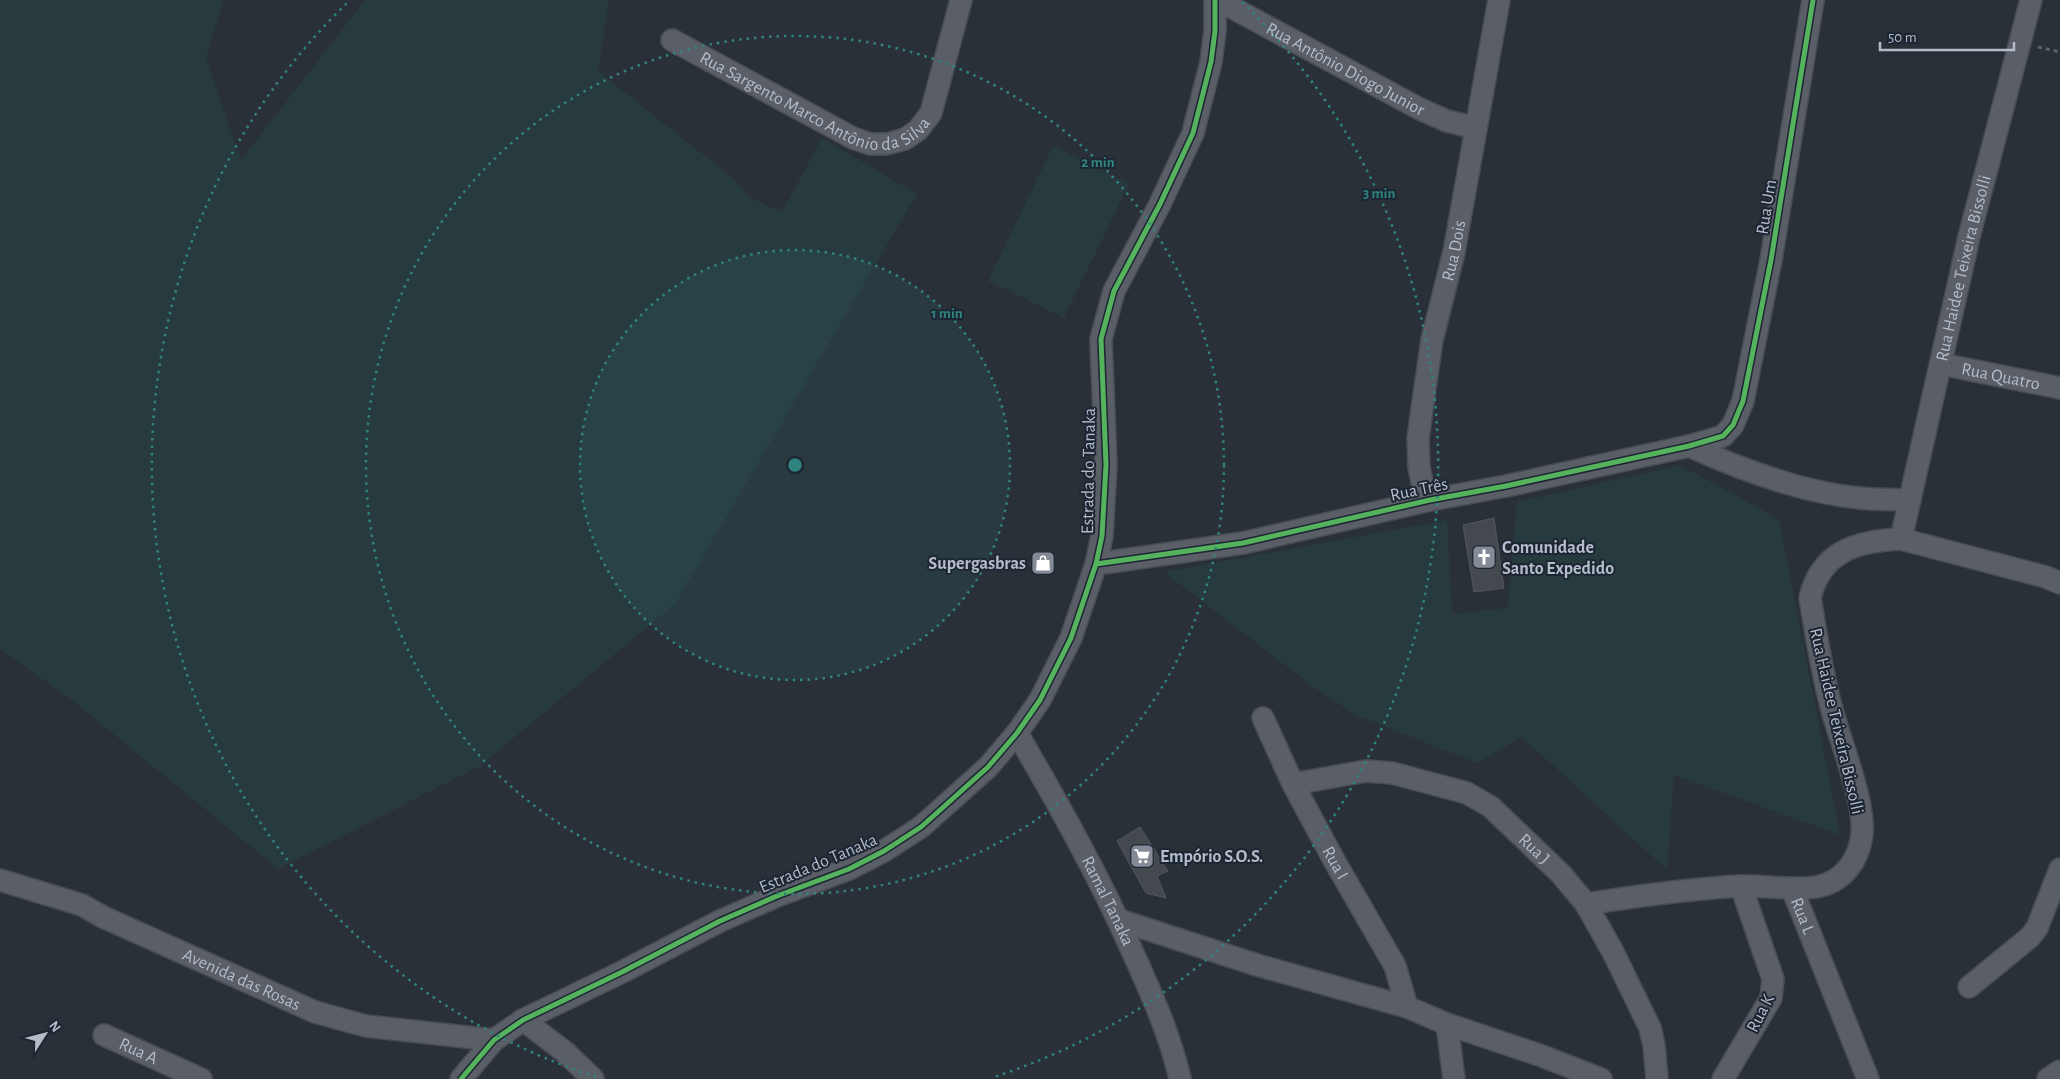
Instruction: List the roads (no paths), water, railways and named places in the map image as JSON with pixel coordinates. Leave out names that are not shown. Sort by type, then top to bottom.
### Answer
[{"type":"street","name":"Rua Sargento Marco Antônio da Silva","points":[[672,40],[853,138],[870,144],[886,144],[904,139],[918,130],[930,113],[961,0]]},
{"type":"street","name":"Rua Antônio Diogo Junior","points":[[1216,0],[1420,109],[1447,121],[1476,128]]},
{"type":"street","name":"Estrada do Tanaka","points":[[460,1079],[494,1040],[523,1020],[622,972],[720,921],[777,896],[849,869],[884,851],[921,827],[988,767],[1017,733],[1040,700],[1071,638],[1096,564],[1102,536],[1106,465],[1101,339],[1114,291],[1160,204],[1193,133],[1211,62],[1216,0]]},
{"type":"street","name":"Rua Dois","points":[[1430,500],[1422,482],[1419,467],[1418,438],[1432,340],[1454,252],[1500,0]]},
{"type":"street","name":"Rua Um","points":[[1737,417],[1743,401],[1772,260],[1813,0]]},
{"type":"street","name":"Rua Haidee Teixeira Bissolli","points":[[1901,539],[1969,237],[2031,0]]},
{"type":"street","name":"Rua Quatro","points":[[1941,364],[2060,388]]},
{"type":"street","name":"Rua Três","points":[[1096,564],[1244,543],[1430,500],[1506,486],[1689,446],[1723,436],[1737,417]]},
{"type":"street","points":[[1689,446],[1720,460],[1770,478],[1828,493],[1859,498],[1910,500]]},
{"type":"street","name":"Rua Haidee Teixeíra Bissolli","points":[[1792,888],[1816,887],[1834,881],[1848,871],[1855,859],[1862,834],[1859,802],[1831,708],[1810,598],[1813,584],[1822,568],[1834,556],[1858,544],[1876,540],[1901,539],[2046,577],[2060,583]]},
{"type":"street","name":"Rua I","points":[[1263,718],[1293,784],[1395,966],[1407,1007]]},
{"type":"street","name":"Ramal Tanaka","points":[[1017,733],[1065,817],[1119,920],[1166,1030],[1180,1079]]},
{"type":"street","name":"Rua J","points":[[1293,784],[1366,771],[1392,773],[1467,793],[1491,807],[1561,874],[1586,904],[1617,960],[1650,1028],[1654,1045],[1657,1079]]},
{"type":"street","points":[[1969,988],[2005,960],[2037,928],[2060,869]]},
{"type":"street","name":"Avenida das Rosas","points":[[0,880],[82,905],[103,917],[315,1012],[366,1026],[494,1040]]},
{"type":"street","name":"Rua K","points":[[1723,1079],[1771,998],[1773,986],[1771,971],[1741,886]]},
{"type":"street","name":"Rua L","points":[[1586,904],[1702,888],[1764,886],[1792,888],[1868,1079]]},
{"type":"street","points":[[1119,920],[1257,965],[1407,1007],[1447,1024],[1542,1056],[1601,1079]]},
{"type":"street","points":[[523,1020],[565,1052],[593,1079]]},
{"type":"street","points":[[1447,1024],[1454,1079]]},
{"type":"street","name":"Rua A","points":[[104,1035],[200,1079]]},
{"type":"street","points":[[2048,1079],[2060,1071]]},
{"type":"place","name":"Comunidade Santo Expedido","points":[[1484,557]]},
{"type":"place","name":"Supergasbras","points":[[1043,563]]},
{"type":"place","name":"Empório S.O.S.","points":[[1142,856]]}]
